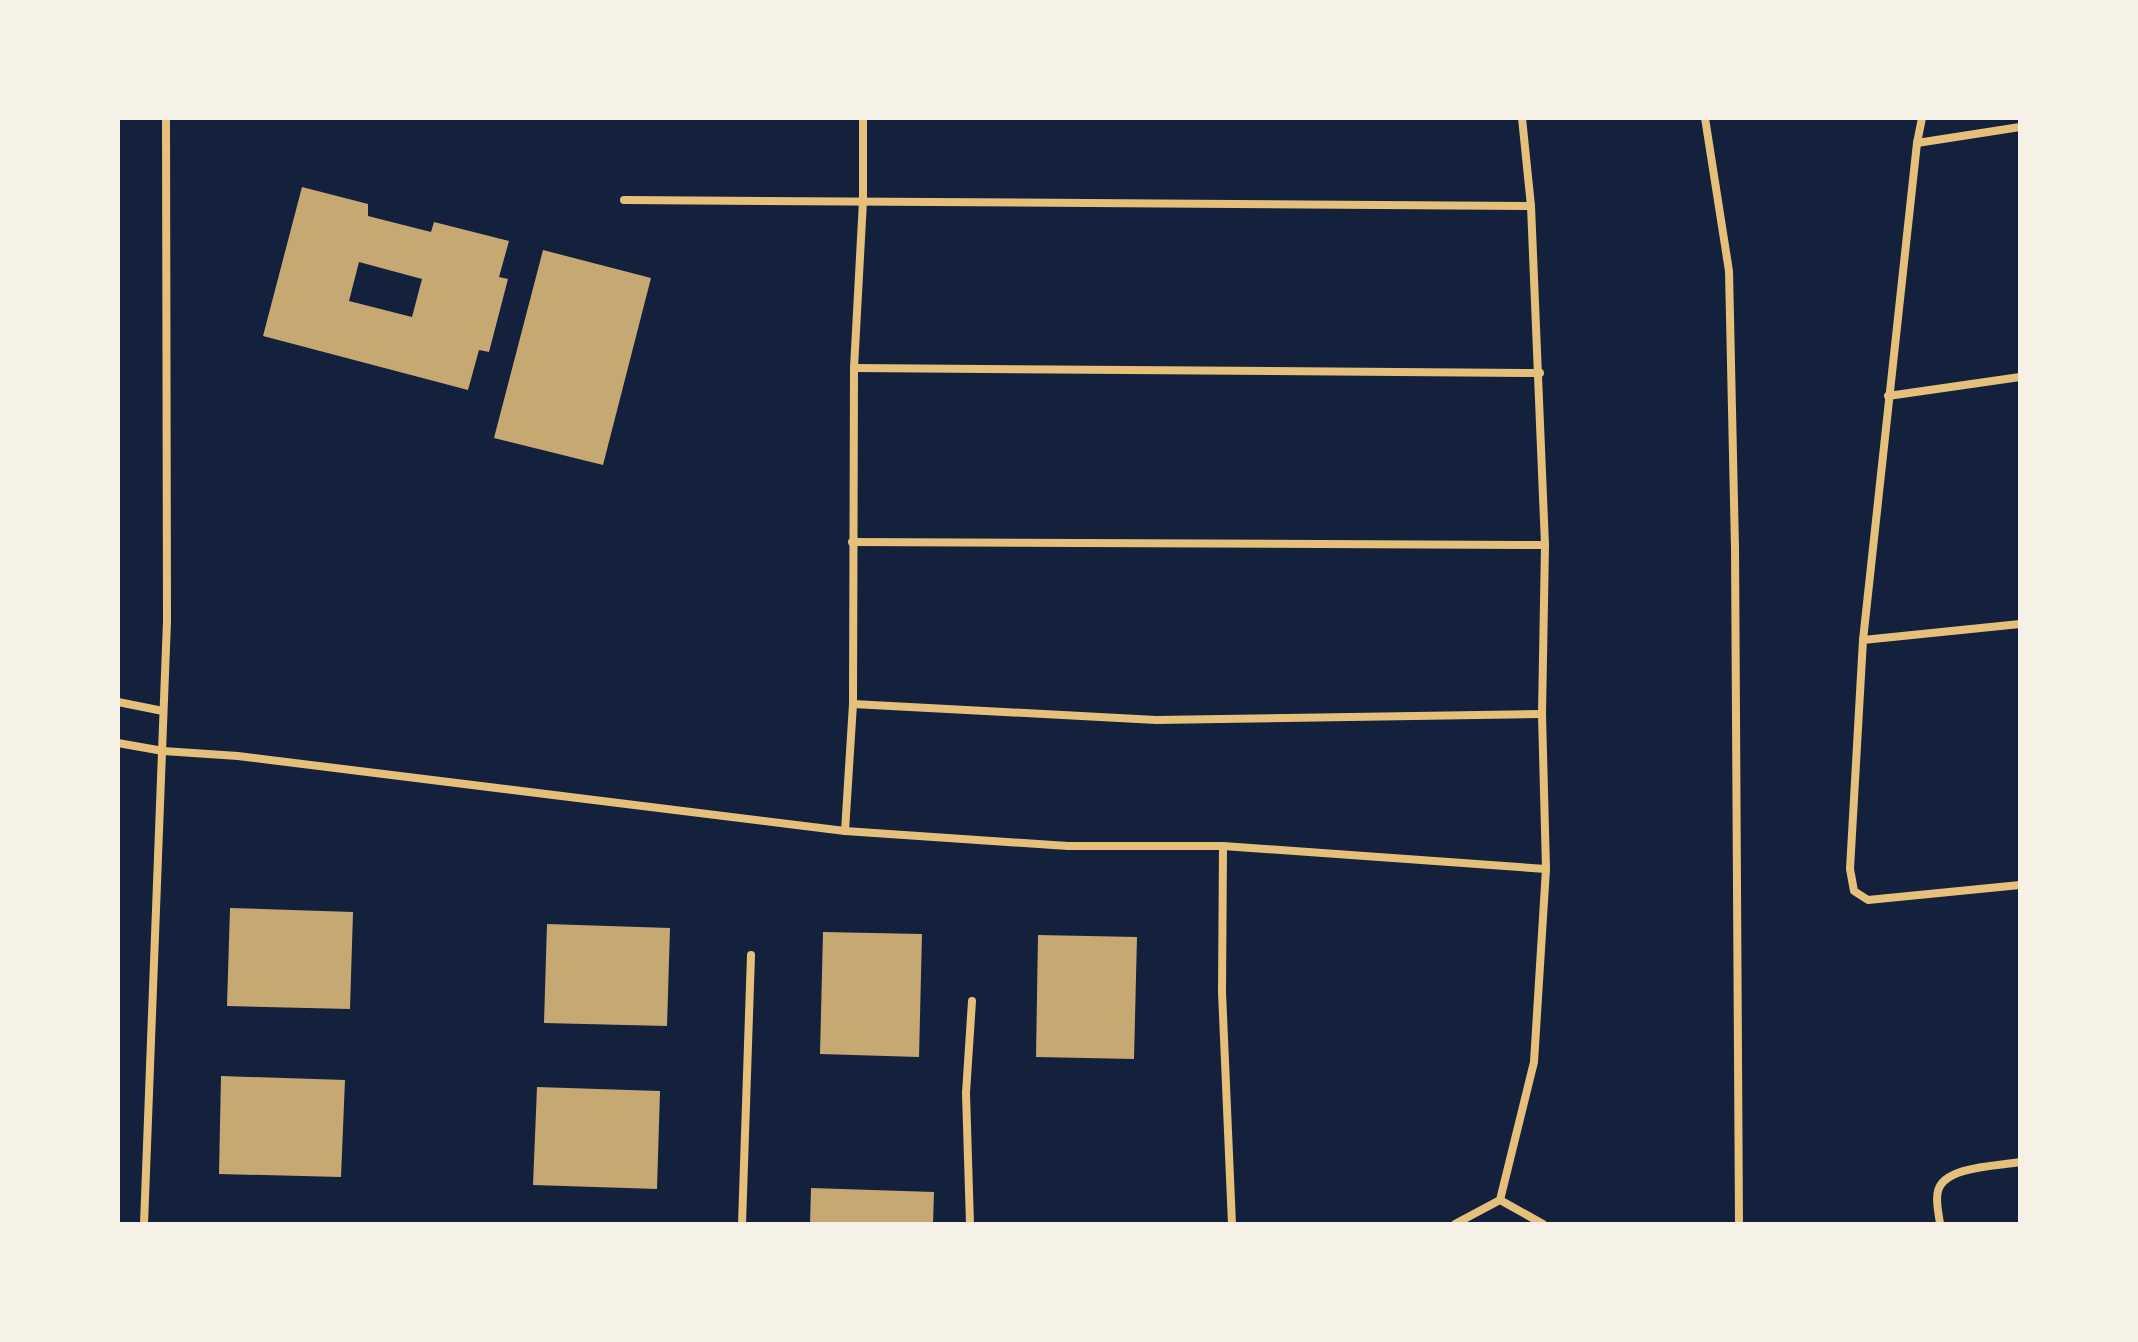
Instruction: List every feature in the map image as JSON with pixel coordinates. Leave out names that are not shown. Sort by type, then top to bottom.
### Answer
[{"type":"street","points":[[144,1224],[167,621],[166,118]]},
{"type":"street","points":[[845,831],[853,704],[854,368],[863,201],[863,118]]},
{"type":"street","points":[[1455,1224],[1500,1200],[1534,1062],[1546,869],[1542,714],[1545,545],[1540,373],[1531,206],[1522,118]]},
{"type":"street","points":[[1705,118],[1729,271],[1735,548],[1739,1224]]},
{"type":"street","points":[[1922,118],[1888,396],[1863,640],[1850,869],[1854,891],[1868,900],[2020,885]]},
{"type":"street","points":[[1917,143],[2020,127]]},
{"type":"street","points":[[624,200],[1531,206]]},
{"type":"street","points":[[854,368],[1540,373]]},
{"type":"street","points":[[1888,396],[2020,377]]},
{"type":"street","points":[[852,542],[1545,545]]},
{"type":"street","points":[[1863,640],[2020,624]]},
{"type":"street","points":[[118,702],[163,711]]},
{"type":"street","points":[[853,704],[1156,720],[1542,714]]},
{"type":"street","points":[[118,743],[163,751],[238,756],[845,831],[1068,846],[1223,846],[1546,869]]},
{"type":"street","points":[[1223,846],[1222,992],[1232,1224]]},
{"type":"street","points":[[742,1224],[751,955]]},
{"type":"street","points":[[970,1224],[966,1093],[972,1001]]},
{"type":"street","points":[[1940,1224],[1937,1193],[1943,1180],[1954,1173],[2020,1162]]},
{"type":"street","points":[[1500,1200],[1543,1224]]},
{"type":"building","points":[[302,187],[368,204],[368,216],[431,232],[434,222],[509,241],[499,277],[508,279],[489,352],[479,350],[468,390],[263,336]],"holes":[[[359,262],[422,279],[412,317],[349,301]]]},
{"type":"building","points":[[543,250],[651,278],[603,465],[494,438]]},
{"type":"building","points":[[230,908],[353,912],[350,1009],[227,1006]]},
{"type":"building","points":[[547,924],[670,928],[667,1026],[544,1023]]},
{"type":"building","points":[[823,932],[922,934],[919,1057],[820,1054]]},
{"type":"building","points":[[1038,935],[1137,937],[1134,1059],[1036,1057]]},
{"type":"building","points":[[221,1076],[345,1080],[341,1177],[219,1174]]},
{"type":"building","points":[[537,1087],[660,1091],[657,1189],[533,1185]]},
{"type":"building","points":[[811,1188],[934,1192],[933,1224],[810,1224]]}]
